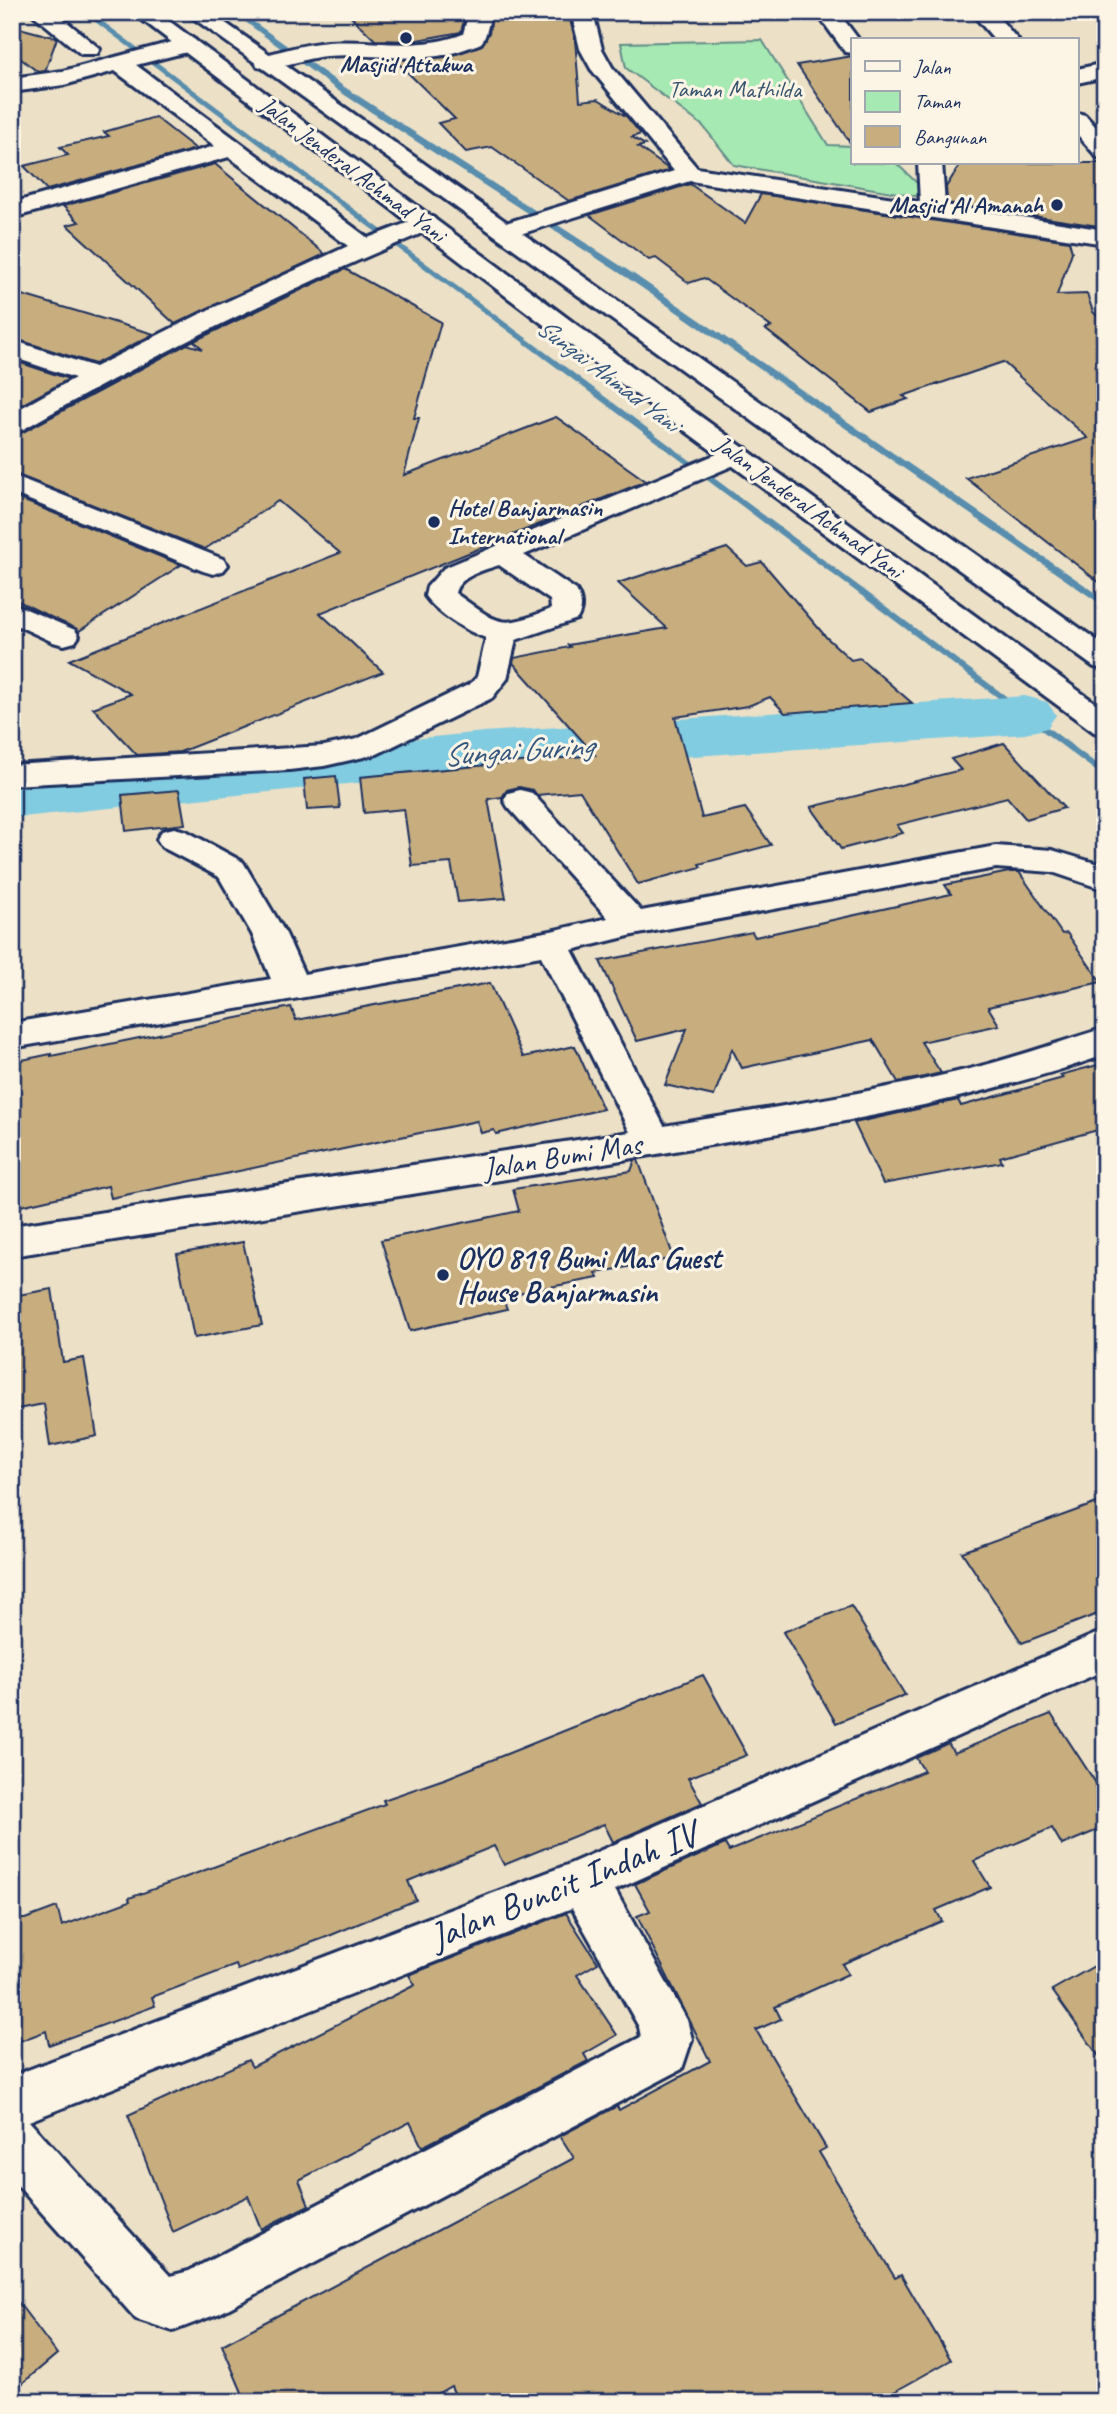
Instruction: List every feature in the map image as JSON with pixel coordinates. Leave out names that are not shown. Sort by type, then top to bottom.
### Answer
[{"type":"main road","name":"Jalan Jenderal Achmad Yani","points":[[196,12],[285,57],[512,229],[1105,660]]},
{"type":"main road","points":[[285,57],[344,50],[400,54],[434,51],[473,38],[480,12]]},
{"type":"main road","points":[[582,12],[591,49],[602,69],[689,174]]},
{"type":"main road","points":[[827,12],[851,44]]},
{"type":"main road","points":[[982,12],[1005,38]]},
{"type":"main road","points":[[33,13],[112,55],[232,149],[366,248]]},
{"type":"main road","name":"Jalan Jenderal Achmad Yani","points":[[141,24],[172,42],[425,223],[727,458],[963,620],[1105,725]]},
{"type":"main road","points":[[62,56],[112,55],[141,24]]},
{"type":"main road","points":[[12,85],[40,83],[112,55],[172,42]]},
{"type":"main road","points":[[1078,76],[1105,70]]},
{"type":"main road","points":[[1078,121],[1105,152]]},
{"type":"main road","points":[[12,211],[232,149]]},
{"type":"main road","points":[[930,164],[933,212]]},
{"type":"main road","points":[[512,229],[689,174],[1105,237]]},
{"type":"main road","points":[[12,424],[95,376],[286,282],[425,223]]},
{"type":"main road","points":[[12,348],[95,376]]},
{"type":"main road","points":[[502,554],[565,596],[567,605],[566,613],[517,634],[488,630],[440,597],[440,588],[462,570],[727,458]]},
{"type":"main road","points":[[12,483],[213,565]]},
{"type":"main road","points":[[963,620],[1017,597]]},
{"type":"main road","points":[[12,612],[64,635]]},
{"type":"main road","points":[[12,775],[289,760],[324,757],[366,747],[481,691],[492,679],[502,634]]},
{"type":"main road","points":[[1015,658],[1068,634]]},
{"type":"main road","points":[[520,800],[633,924]]},
{"type":"main road","points":[[174,839],[231,870],[269,934],[293,988]]},
{"type":"main road","points":[[12,1036],[551,943],[633,924],[996,857],[1032,856],[1057,860],[1105,879]]},
{"type":"main road","points":[[551,943],[654,1142]]},
{"type":"main road","name":"Jalan Bumi Mas","points":[[12,1241],[654,1142],[854,1107],[953,1086],[1071,1054],[1105,1041]]},
{"type":"main road","name":"Jalan Buncit Indah IV","points":[[12,2102],[583,1881],[1105,1649]]},
{"type":"main road","points":[[12,2140],[155,2300],[173,2304],[201,2294],[664,2052],[667,2039],[662,2020],[583,1881]]},
{"type":"green space","name":"Taman Mathilda","points":[[762,40],[828,145],[851,146],[851,164],[897,164],[917,183],[921,197],[734,165],[703,126],[626,68],[621,43]]},
{"type":"building","name":"Masjid Attakwa","points":[[346,12],[466,12],[461,32],[412,41],[375,40]]},
{"type":"building","points":[[493,12],[554,12],[554,16],[569,16],[575,39],[580,101],[598,99],[627,117],[641,134],[632,137],[645,145],[638,147],[670,170],[569,201],[492,147],[466,152],[438,123],[455,119],[395,60],[448,57],[482,45],[489,33]]},
{"type":"building","points":[[12,26],[57,38],[45,71],[38,72],[12,52]]},
{"type":"building","points":[[851,56],[851,144],[797,65]]},
{"type":"building","points":[[155,117],[196,149],[47,190],[24,166],[68,155],[60,147],[109,136],[104,132]]},
{"type":"building","points":[[1105,163],[1105,227],[947,203],[946,187],[960,164]]},
{"type":"building","points":[[215,164],[325,254],[175,324],[67,225],[79,222],[63,206]]},
{"type":"building","points":[[690,184],[745,223],[761,194],[1069,241],[1072,252],[1057,295],[1087,294],[1093,312],[1105,323],[1105,587],[966,478],[1088,438],[1003,362],[903,396],[908,399],[871,412],[765,329],[771,327],[704,278],[689,283],[656,258],[649,260],[589,215]]},
{"type":"building","points":[[345,269],[441,322],[414,418],[419,418],[404,475],[556,417],[646,481],[320,613],[383,672],[180,752],[137,755],[93,708],[131,694],[69,660],[340,553],[278,501],[205,549],[12,473],[12,435],[23,432],[187,344],[203,349],[194,341]]},
{"type":"building","points":[[12,292],[154,334],[95,364],[12,338]]},
{"type":"building","points":[[12,360],[69,379],[12,410]]},
{"type":"building","points":[[12,496],[181,565],[79,631],[12,598]]},
{"type":"building","points":[[727,548],[747,566],[762,562],[826,637],[851,660],[860,658],[912,703],[785,713],[770,697],[748,706],[675,717],[702,818],[745,808],[771,845],[638,884],[580,791],[537,795],[533,790],[519,787],[507,790],[502,797],[488,799],[506,898],[458,902],[451,863],[412,866],[404,809],[364,813],[360,777],[595,755],[513,663],[514,658],[570,647],[568,645],[667,628],[618,583]]},
{"type":"building","points":[[1004,743],[1064,808],[1026,819],[1007,797],[897,825],[903,833],[841,849],[811,807],[961,770],[951,759]]},
{"type":"building","points":[[336,776],[340,808],[307,810],[304,779]]},
{"type":"building","points":[[179,790],[185,824],[126,831],[122,795]]},
{"type":"building","points":[[1019,872],[1062,934],[1067,933],[1101,982],[988,1007],[999,1025],[921,1042],[941,1073],[920,1078],[898,1082],[873,1040],[742,1068],[732,1049],[714,1096],[665,1085],[687,1029],[637,1041],[600,961],[752,932],[755,937],[951,894],[945,885]]},
{"type":"building","points":[[490,983],[523,1057],[575,1046],[603,1109],[496,1134],[494,1130],[481,1133],[477,1121],[111,1198],[108,1186],[12,1208],[12,1062],[291,1007],[296,1020]]},
{"type":"building","points":[[1105,1063],[1105,1128],[1000,1157],[1002,1162],[883,1184],[854,1123],[958,1100],[961,1106],[1063,1078],[1060,1075]]},
{"type":"building","points":[[635,1160],[638,1160],[674,1258],[596,1273],[598,1278],[502,1296],[507,1309],[410,1331],[381,1240],[519,1211],[513,1189],[631,1171]]},
{"type":"building","points":[[243,1242],[262,1325],[194,1338],[177,1254]]},
{"type":"building","points":[[52,1289],[63,1362],[84,1358],[97,1436],[50,1446],[44,1404],[12,1410],[12,1296]]},
{"type":"building","points":[[1105,1500],[1105,1611],[1022,1643],[962,1552]]},
{"type":"building","points":[[851,1606],[905,1695],[836,1723],[783,1632]]},
{"type":"building","points":[[703,1675],[747,1755],[688,1778],[702,1803],[613,1842],[604,1824],[504,1865],[494,1846],[408,1881],[416,1900],[324,1938],[238,1970],[236,1965],[152,1997],[155,2006],[49,2045],[46,2031],[12,2044],[12,1919],[25,1919],[57,1907],[62,1926],[130,1901],[129,1898],[385,1804],[383,1800],[447,1778]]},
{"type":"building","points":[[1051,1714],[1105,1797],[1105,1827],[1062,1845],[1052,1828],[974,1861],[990,1887],[936,1910],[942,1921],[842,1964],[848,1974],[775,2007],[781,2019],[756,2030],[826,2148],[819,2152],[895,2278],[901,2275],[951,2360],[876,2402],[458,2402],[451,2386],[423,2402],[246,2402],[222,2345],[574,2158],[560,2136],[617,2106],[619,2110],[710,2061],[637,1916],[650,1911],[635,1884],[725,1844],[729,1851],[924,1771],[916,1758],[948,1743],[954,1753]]},
{"type":"building","points":[[566,1913],[598,1963],[577,1975],[617,2035],[584,2054],[588,2061],[422,2147],[410,2122],[299,2180],[309,2205],[261,2229],[248,2196],[173,2232],[128,2115],[248,2060],[252,2067],[415,1985],[409,1975]]},
{"type":"building","points":[[1105,1960],[1105,2065],[1052,1990]]},
{"type":"building","points":[[12,2294],[57,2354],[12,2392]]},
{"type":"waterway","name":"Sungai Ahmad Yani","points":[[85,12],[1105,775]]},
{"type":"waterway","name":"Sungai Ahmad Yani","points":[[235,12],[340,88],[632,277],[1105,604]]},
{"type":"waterway","name":"Sungai Guring","points":[[12,798],[484,751],[1025,715]]},
{"type":"place","name":"Masjid Attakwa","points":[[406,38]]},
{"type":"place","name":"Masjid Al Amanah","points":[[1057,205]]},
{"type":"place","name":"Hotel Banjarmasin International","points":[[434,522]]},
{"type":"place","name":"OYO 819 Bumi Mas Guest House Banjarmasin","points":[[443,1275]]}]
